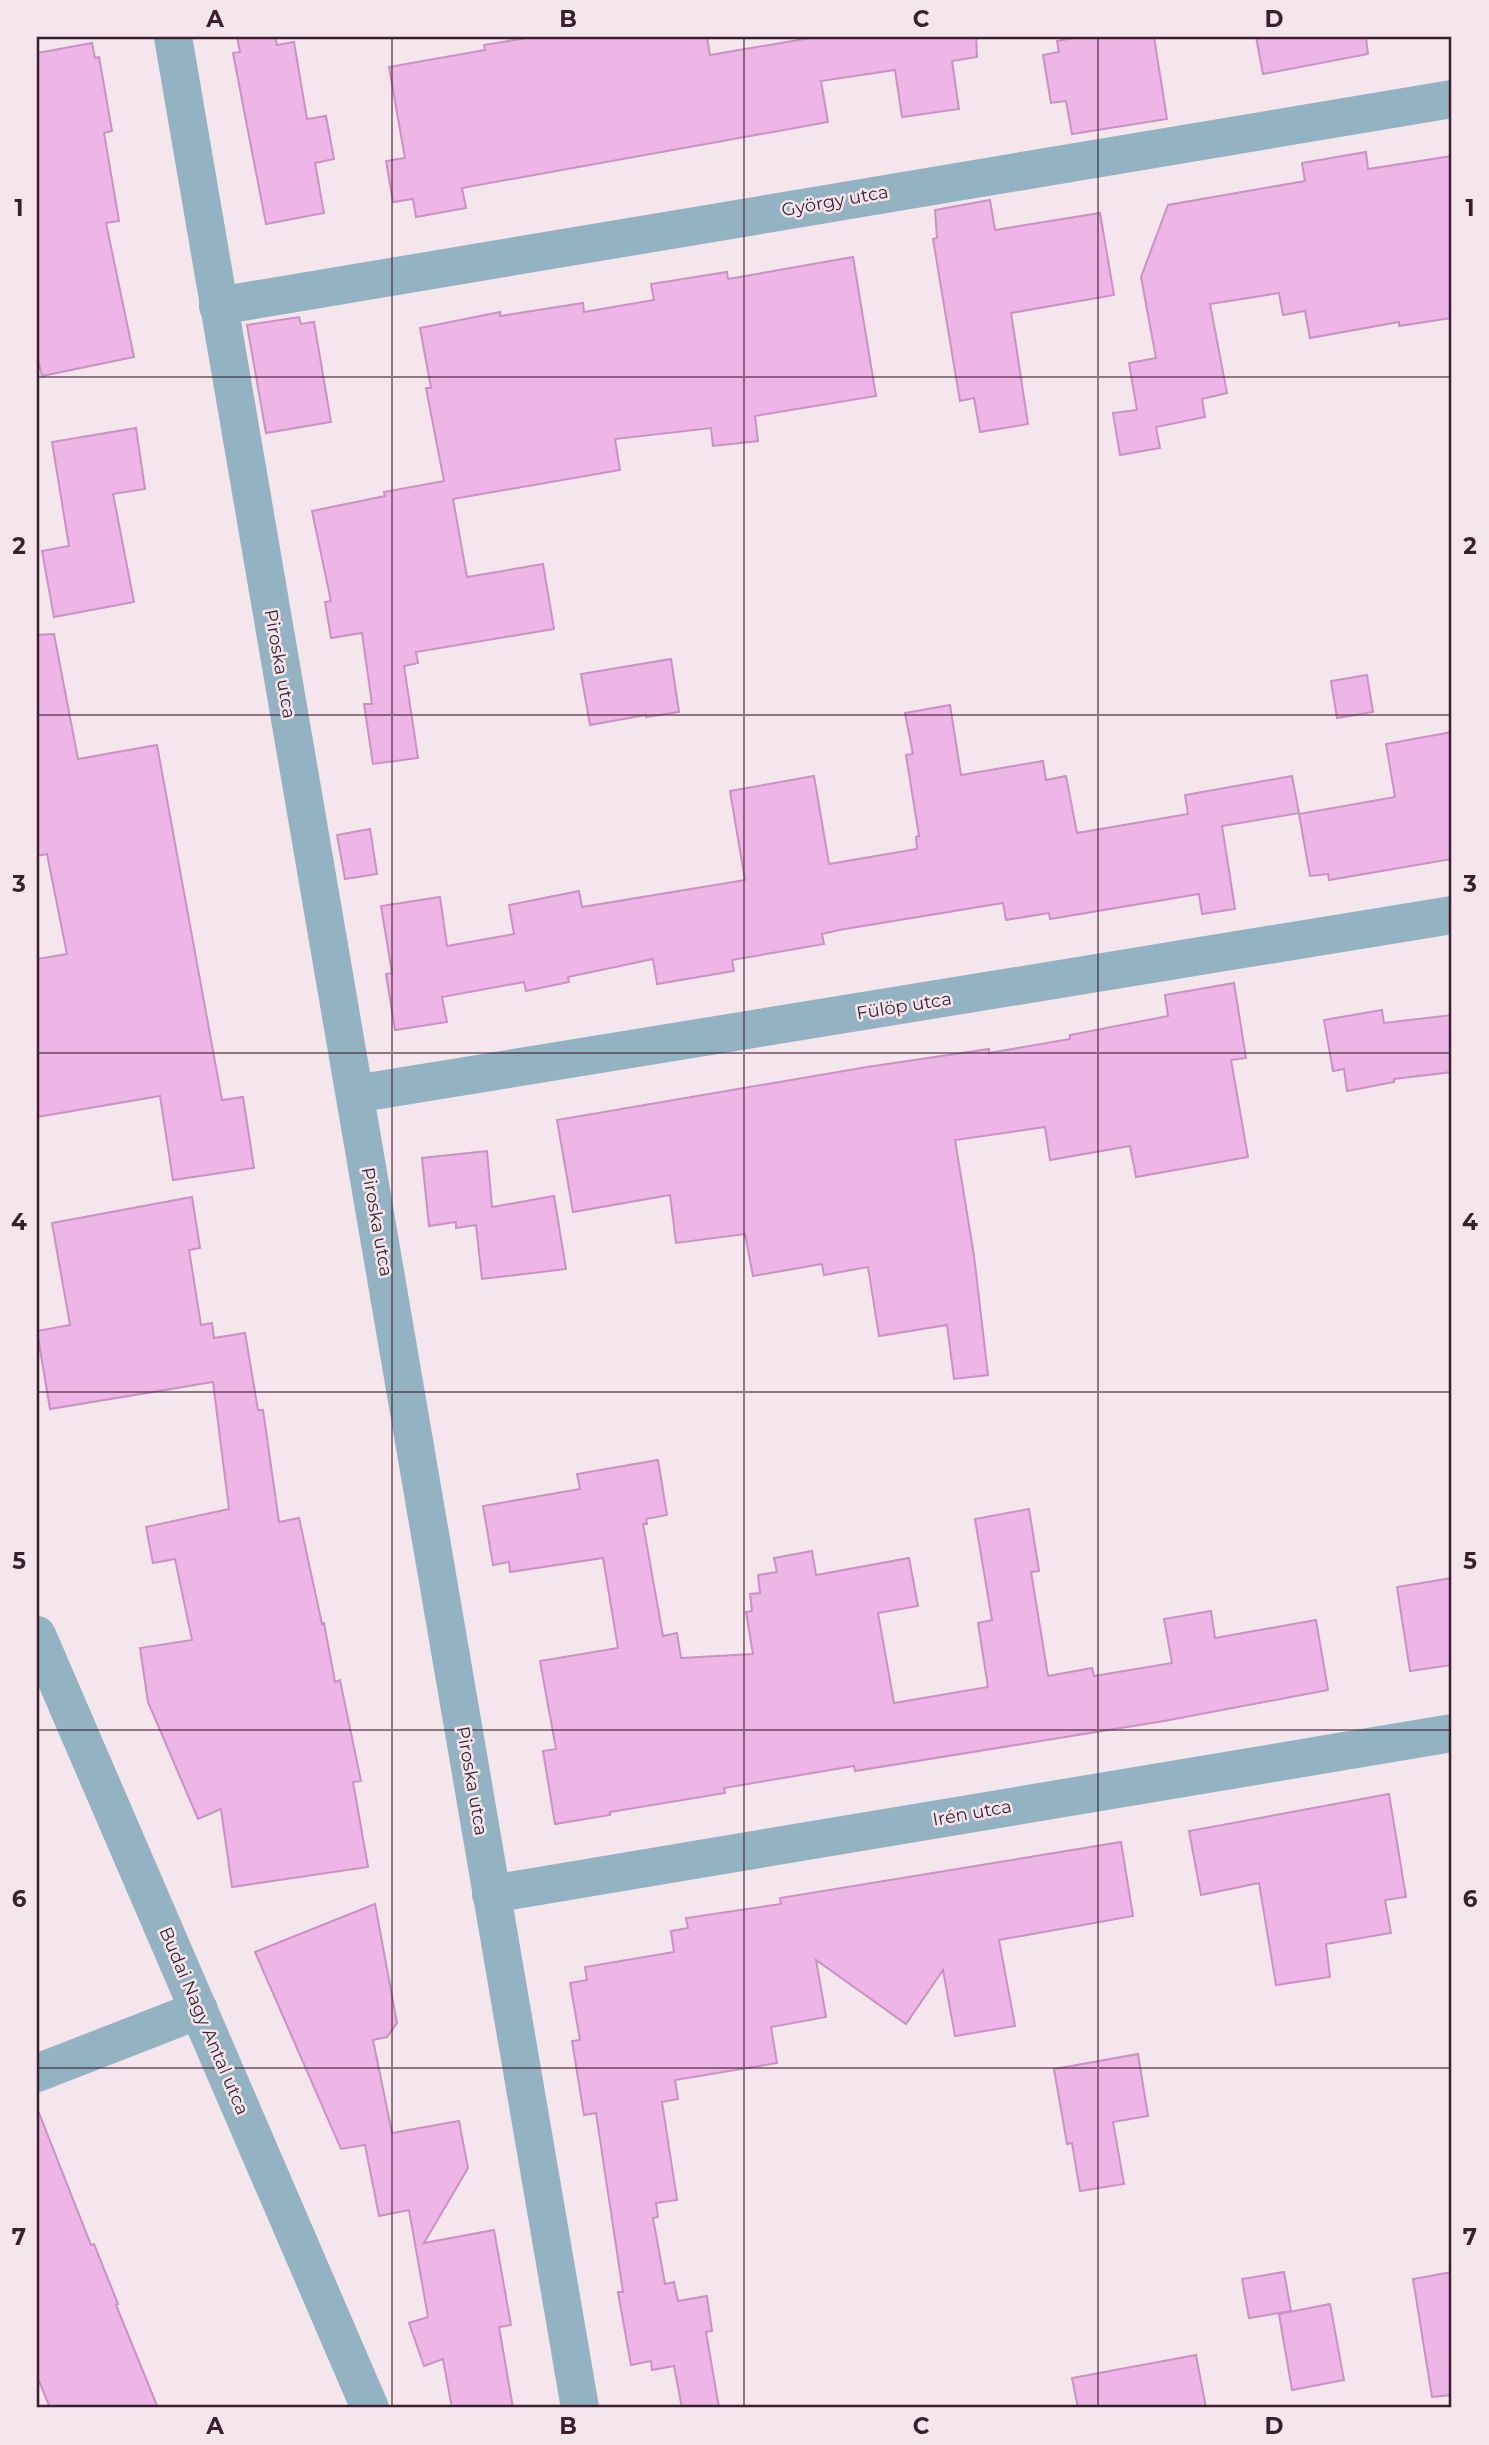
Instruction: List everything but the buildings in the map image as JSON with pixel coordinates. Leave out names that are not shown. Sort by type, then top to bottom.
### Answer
[{"type":"street","name":"Piroska utca","points":[[173,37],[580,2408]]},
{"type":"street","name":"György utca","points":[[218,306],[1452,99]]},
{"type":"street","name":"Fülöp utca","points":[[355,1094],[1452,915]]},
{"type":"street","name":"Budai Nagy Antal utca","points":[[37,1635],[370,2408]]},
{"type":"street","name":"Irén utca","points":[[491,1894],[1452,1733]]},
{"type":"street","points":[[37,2073],[199,2010]]}]
